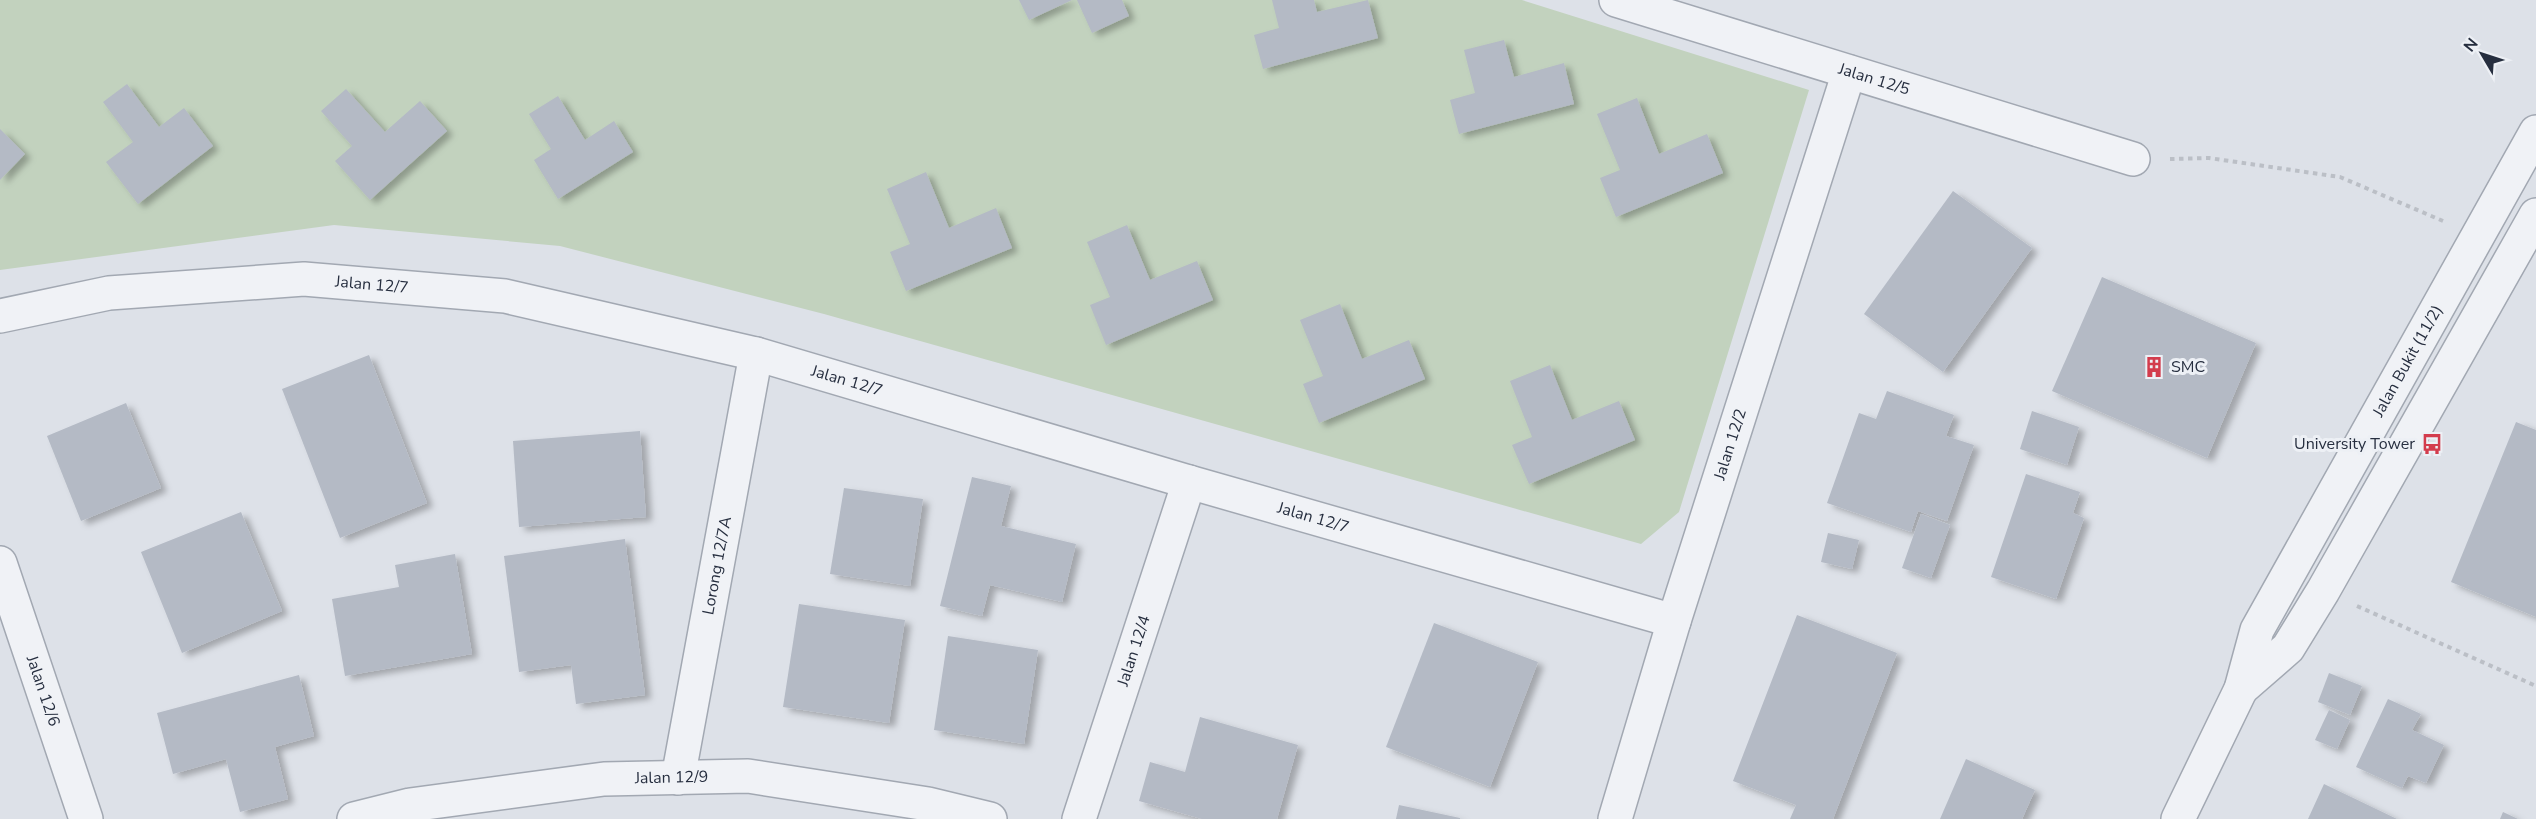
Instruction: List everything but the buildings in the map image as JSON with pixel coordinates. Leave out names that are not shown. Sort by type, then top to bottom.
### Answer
[{"type":"street","name":"Jalan 12/5","points":[[1616,0],[2133,159]]},
{"type":"street","name":"Jalan 12/2","points":[[1615,819],[1674,621],[1849,72]]},
{"type":"street","name":"Jalan Bukit (11/2)","points":[[2178,819],[2241,689],[2257,630],[2536,132]]},
{"type":"street","name":"Jalan Bukit (11/2)","points":[[2241,689],[2288,648],[2323,591],[2536,214]]},
{"type":"street","name":"Jalan 12/7","points":[[0,316],[109,293],[304,279],[504,296],[756,354],[1189,483],[1674,621]]},
{"type":"street","name":"Lorong 12/7A","points":[[678,778],[756,354]]},
{"type":"street","name":"Jalan 12/4","points":[[1079,819],[1189,483]]},
{"type":"street","name":"Jalan 12/6","points":[[0,563],[86,819]]},
{"type":"street","name":"Jalan 12/9","points":[[354,819],[410,804],[604,779],[748,776],[928,804],[990,819]]},
{"type":"path","points":[[2133,159],[2209,158],[2340,177],[2478,236]]},
{"type":"path","points":[[2323,591],[2536,686]]},
{"type":"green space","points":[[0,0],[1522,0],[1809,90],[1679,512],[1641,544],[824,314],[560,246],[334,225],[0,270]]},
{"type":"place","name":"SMC","points":[[2154,367]]},
{"type":"place","name":"University Tower","points":[[2432,444]]}]
